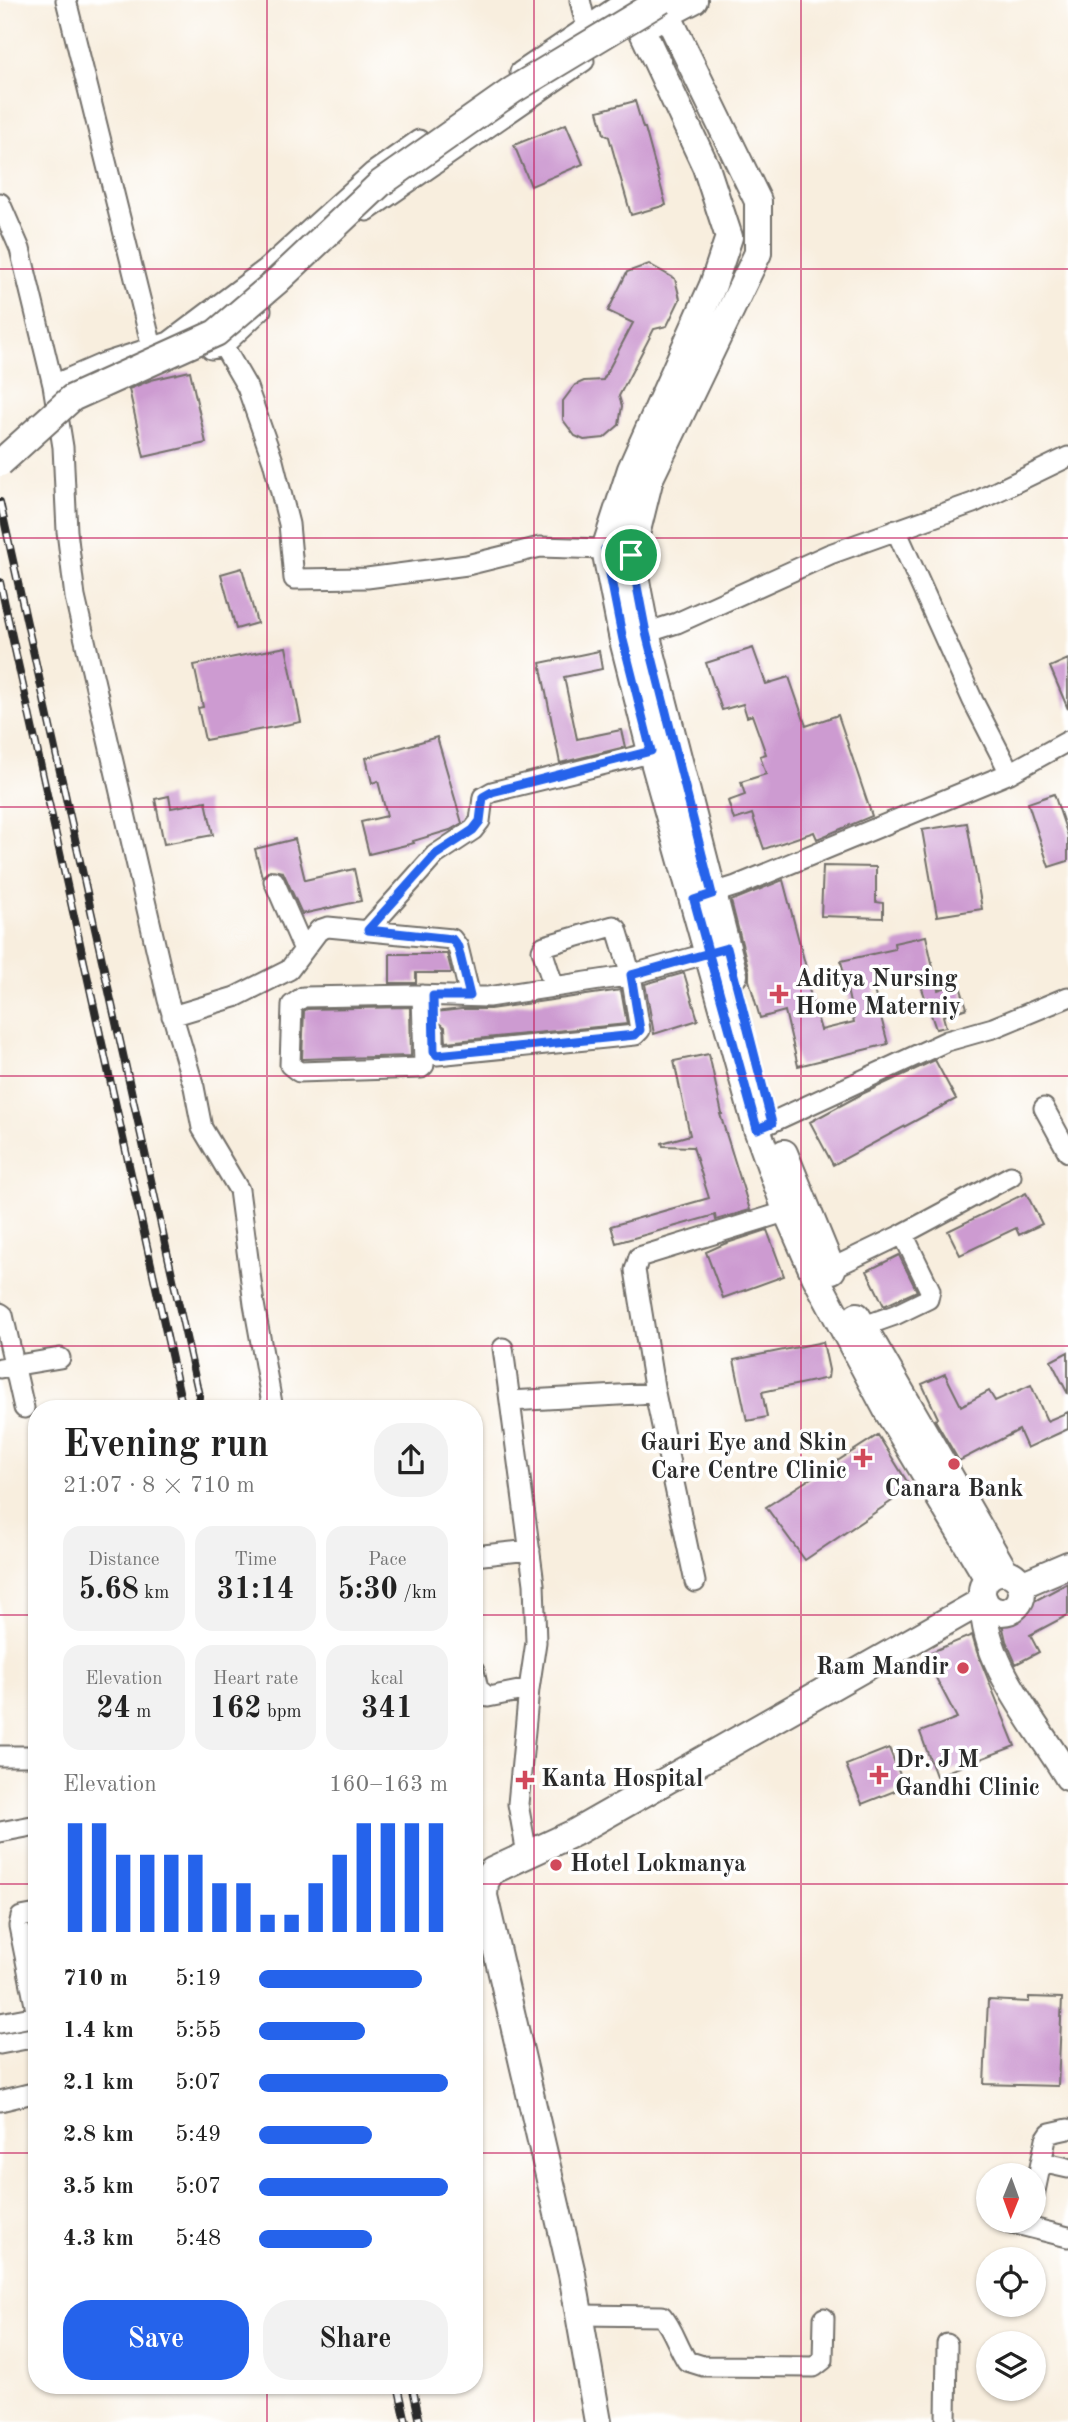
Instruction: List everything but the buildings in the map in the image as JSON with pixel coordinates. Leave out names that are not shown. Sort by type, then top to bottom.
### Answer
[{"type":"street","points":[[66,0],[160,344]]},
{"type":"street","points":[[580,0],[584,16],[604,47]]},
{"type":"street","points":[[53,385],[160,344],[206,316],[267,268],[372,173],[627,0],[706,167],[729,237],[713,285],[631,469],[605,549],[635,636],[764,1126],[823,1273],[854,1329],[888,1412],[999,1584]]},
{"type":"street","points":[[0,463],[72,398],[216,333],[277,281],[381,183],[513,90],[663,4],[694,0]]},
{"type":"street","points":[[160,344],[206,350],[223,346],[373,205],[604,47],[641,29],[663,4]]},
{"type":"street","points":[[635,636],[631,555],[650,478],[758,253],[758,201],[663,4]]},
{"type":"street","points":[[449,120],[461,145]]},
{"type":"street","points":[[0,204],[20,249],[53,385],[63,447],[67,531],[75,597],[172,1016],[194,1087],[202,1128],[239,1191],[254,1304],[271,1400]]},
{"type":"street","points":[[314,224],[331,244]]},
{"type":"street","points":[[206,316],[247,387],[273,461],[289,524],[294,579],[367,578],[467,565],[540,547],[605,549],[631,555]]},
{"type":"street","points":[[635,636],[677,623],[830,554],[973,503],[1068,457]]},
{"type":"street","points":[[896,530],[973,701],[1010,773]]},
{"type":"street","points":[[703,897],[736,886],[1010,773],[1068,741]]},
{"type":"street","points":[[368,930],[435,855],[473,830],[480,821],[483,797],[492,792],[664,750]]},
{"type":"street","points":[[274,881],[304,950]]},
{"type":"street","points":[[428,995],[434,1051],[437,1055],[635,1035],[640,1030],[631,975],[617,929],[613,926],[544,946],[541,950],[554,987]]},
{"type":"street","points":[[172,1016],[235,996],[289,970],[319,930],[327,927],[452,939],[458,947],[470,996]]},
{"type":"street","points":[[428,995],[424,1065],[421,1068],[299,1072],[290,1065],[292,1005],[303,997],[428,995],[488,997],[631,975],[718,951]]},
{"type":"street","points":[[764,1126],[947,1041],[993,1028],[1068,997]]},
{"type":"street","points":[[1044,1108],[1068,1152]]},
{"type":"street","points":[[823,1273],[1011,1176]]},
{"type":"street","points":[[695,1582],[656,1394],[635,1270],[639,1257],[796,1208]]},
{"type":"street","points":[[854,1329],[929,1299],[930,1290],[903,1234]]},
{"type":"street","points":[[0,1313],[3,1315],[7,1367],[24,1408]]},
{"type":"street","points":[[503,1348],[534,1584],[536,1642],[518,1804],[527,1854]]},
{"type":"street","points":[[7,1367],[60,1358]]},
{"type":"street","points":[[510,1401],[656,1394]]},
{"type":"street","points":[[483,1555],[530,1550]]},
{"type":"street","points":[[598,2422],[566,2249],[484,1896],[485,1882],[492,1871],[574,1833],[999,1584],[1068,1565]]},
{"type":"street","points":[[999,1584],[982,1620],[1010,1687],[1068,1777]]},
{"type":"street","points":[[483,1694],[488,1698],[529,1689]]},
{"type":"street","points":[[0,1756],[28,1756]]},
{"type":"street","points":[[0,1832],[28,1827]]},
{"type":"street","points":[[28,1916],[21,1917],[19,1926],[28,1970]]},
{"type":"street","points":[[0,2024],[28,2012]]},
{"type":"street","points":[[0,2044],[28,2039]]},
{"type":"street","points":[[0,2101],[28,2094]]},
{"type":"street","points":[[1068,2129],[1050,2133],[1041,2162],[1068,2168]]},
{"type":"street","points":[[1046,2230],[1068,2237]]},
{"type":"street","points":[[579,2315],[662,2316],[671,2327],[675,2344],[687,2361],[703,2366],[814,2367],[822,2360],[824,2318]]},
{"type":"street","points":[[946,2422],[947,2344]]},
{"type":"railway","points":[[0,502],[200,1400]]},
{"type":"railway","points":[[0,582],[181,1400]]},
{"type":"railway","points":[[400,2394],[406,2422]]},
{"type":"railway","points":[[414,2394],[420,2422]]},
{"type":"place","name":"Aditya Nursing Home Materniy","points":[[779,994]]},
{"type":"place","name":"Gauri Eye and Skin Care Centre Clinic","points":[[863,1458]]},
{"type":"place","name":"Canara Bank","points":[[954,1464]]},
{"type":"place","name":"Ram Mandir","points":[[963,1668]]},
{"type":"place","name":"Dr. J M Gandhi Clinic","points":[[879,1775]]},
{"type":"place","name":"Kanta Hospital","points":[[525,1780]]},
{"type":"place","name":"Hotel Lokmanya","points":[[556,1865]]},
{"type":"route","points":[[631,555],[605,549],[623,640],[651,751],[492,792],[483,797],[480,821],[473,830],[435,855],[368,930],[452,939],[458,947],[470,996],[433,996],[434,1051],[437,1055],[635,1035],[640,1030],[631,975],[709,953],[727,948],[772,1123],[757,1129],[709,953],[694,900],[712,894],[646,633],[631,555]]}]
